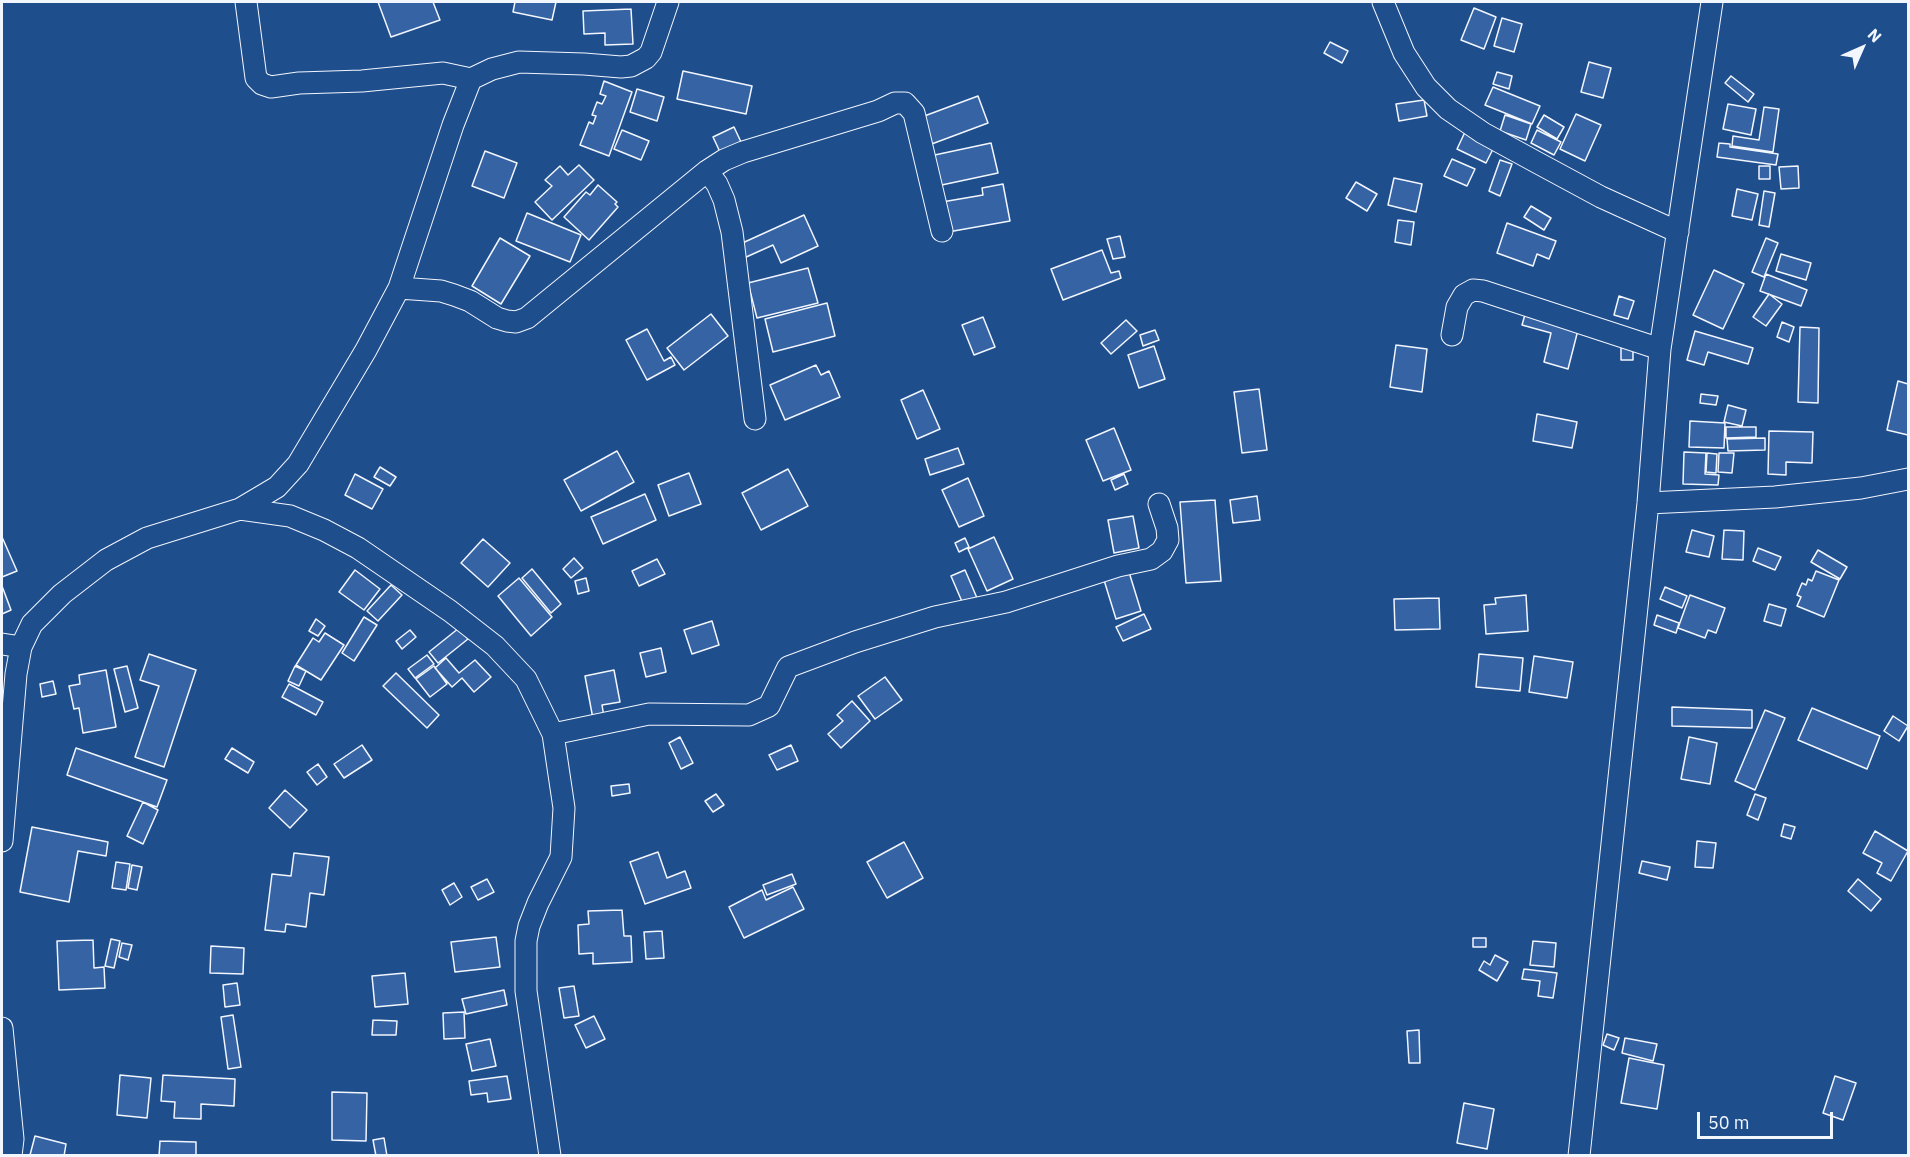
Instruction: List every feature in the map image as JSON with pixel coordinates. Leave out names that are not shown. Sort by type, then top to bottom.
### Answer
[{"type":"street","points":[[246,2],[256,78],[267,87],[299,82],[362,81],[443,73],[471,79],[492,69],[519,62],[631,66],[646,58],[651,52],[668,2]]},
{"type":"street","points":[[1383,2],[1404,52],[1426,87],[1448,109],[1483,133],[1601,197],[1678,232]]},
{"type":"street","points":[[1579,1155],[1648,504],[1660,350],[1712,2]]},
{"type":"street","points":[[2,841],[16,674],[11,646],[62,594],[105,560],[147,538],[240,509],[277,487],[298,464],[366,350],[399,288],[471,79]]},
{"type":"street","points":[[399,288],[441,291],[470,301],[497,318],[507,321],[516,322],[527,318],[707,171],[724,160],[742,152],[839,124],[895,103],[905,103],[914,113],[942,231]]},
{"type":"street","points":[[707,171],[717,184],[724,200],[732,232],[755,418]]},
{"type":"street","points":[[1452,335],[1457,307],[1464,295],[1473,290],[1483,291],[1660,350]]},
{"type":"street","points":[[1648,504],[1775,497],[1861,488],[1908,479]]},
{"type":"street","points":[[553,734],[649,714],[749,715],[769,706],[788,667],[855,642],[935,617],[1006,602],[1118,566],[1151,559],[1162,551],[1168,540],[1167,528],[1159,504]]},
{"type":"street","points":[[240,509],[290,516],[324,530],[358,549],[450,611],[495,646],[526,680],[553,734],[564,808],[561,857],[538,903],[526,941],[526,991],[550,1155]]},
{"type":"street","points":[[2,1028],[13,1138],[11,1155]]},
{"type":"building","points":[[378,2],[433,2],[440,20],[391,37]]},
{"type":"building","points":[[515,2],[556,2],[552,20],[513,12]]},
{"type":"building","points":[[1474,8],[1496,17],[1484,49],[1461,40]]},
{"type":"building","points":[[631,9],[633,44],[605,45],[605,33],[584,34],[583,11]]},
{"type":"building","points":[[1502,18],[1522,24],[1514,52],[1494,46]]},
{"type":"building","points":[[1330,42],[1348,51],[1342,63],[1324,53]]},
{"type":"building","points":[[1589,62],[1611,68],[1603,98],[1581,92]]},
{"type":"building","points":[[683,71],[752,86],[746,114],[677,99]]},
{"type":"building","points":[[1497,72],[1512,76],[1509,89],[1493,84]]},
{"type":"building","points":[[1731,76],[1754,94],[1748,102],[1725,83]]},
{"type":"building","points":[[604,81],[632,92],[609,156],[580,145],[589,122],[593,124],[596,116],[592,115],[597,102],[602,104],[606,96],[600,94]]},
{"type":"building","points":[[1493,87],[1540,106],[1532,124],[1485,105]]},
{"type":"building","points":[[637,89],[664,97],[657,121],[630,112]]},
{"type":"building","points":[[978,96],[988,123],[929,145],[919,118]]},
{"type":"building","points":[[1424,100],[1427,116],[1399,121],[1396,104]]},
{"type":"building","points":[[1728,104],[1756,109],[1751,135],[1723,129]]},
{"type":"building","points":[[1764,107],[1779,109],[1773,152],[1732,146],[1733,136],[1759,140]]},
{"type":"building","points":[[1576,114],[1601,125],[1585,161],[1560,149]]},
{"type":"building","points":[[1505,115],[1531,124],[1526,140],[1500,131]]},
{"type":"building","points":[[1544,115],[1564,127],[1557,139],[1537,127]]},
{"type":"building","points":[[734,127],[741,142],[720,152],[713,137]]},
{"type":"building","points":[[622,130],[649,141],[641,160],[614,149]]},
{"type":"building","points":[[1537,130],[1561,142],[1554,155],[1531,143]]},
{"type":"building","points":[[1465,132],[1494,147],[1486,163],[1457,149]]},
{"type":"building","points":[[991,143],[998,173],[937,186],[930,156]]},
{"type":"building","points":[[1719,143],[1730,144],[1730,147],[1778,154],[1776,165],[1717,157]]},
{"type":"building","points":[[485,151],[517,163],[504,198],[472,186]]},
{"type":"building","points":[[1452,159],[1475,169],[1467,186],[1444,176]]},
{"type":"building","points":[[1500,160],[1512,164],[1500,196],[1489,191]]},
{"type":"building","points":[[579,165],[594,180],[552,220],[535,202],[552,186],[545,180],[560,166],[568,175]]},
{"type":"building","points":[[1759,166],[1770,166],[1770,179],[1759,179]]},
{"type":"building","points":[[1798,166],[1799,188],[1781,189],[1779,167]]},
{"type":"building","points":[[1394,178],[1422,184],[1416,212],[1388,205]]},
{"type":"building","points":[[1356,182],[1377,194],[1367,211],[1346,198]]},
{"type":"building","points":[[1003,184],[1010,221],[948,232],[942,202],[983,195],[982,188]]},
{"type":"building","points":[[598,185],[617,202],[615,204],[618,207],[589,240],[564,217],[586,192],[590,195]]},
{"type":"building","points":[[1737,189],[1758,194],[1752,220],[1732,216]]},
{"type":"building","points":[[1764,191],[1775,193],[1769,227],[1759,225]]},
{"type":"building","points":[[1531,206],[1551,218],[1544,230],[1524,217]]},
{"type":"building","points":[[527,213],[581,235],[570,262],[516,241]]},
{"type":"building","points":[[804,215],[818,246],[781,263],[773,245],[744,258],[738,245]]},
{"type":"building","points":[[1398,220],[1414,222],[1411,245],[1395,242]]},
{"type":"building","points":[[1507,223],[1556,241],[1549,259],[1537,254],[1533,266],[1497,253]]},
{"type":"building","points":[[1120,236],[1125,257],[1113,259],[1107,239]]},
{"type":"building","points":[[500,238],[530,256],[501,304],[472,286]]},
{"type":"building","points":[[1766,238],[1778,243],[1764,277],[1752,272]]},
{"type":"building","points":[[1102,250],[1111,273],[1119,271],[1121,278],[1063,300],[1051,269]]},
{"type":"building","points":[[1781,254],[1811,263],[1806,280],[1776,271]]},
{"type":"building","points":[[808,268],[818,303],[757,318],[748,283]]},
{"type":"building","points":[[1714,270],[1744,284],[1723,329],[1693,315]]},
{"type":"building","points":[[1766,274],[1807,290],[1801,306],[1760,291]]},
{"type":"building","points":[[1769,294],[1782,304],[1766,326],[1753,317]]},
{"type":"building","points":[[1619,296],[1634,301],[1628,319],[1614,315]]},
{"type":"building","points":[[827,303],[835,336],[773,352],[765,319]]},
{"type":"building","points":[[1526,311],[1579,326],[1568,369],[1544,362],[1551,333],[1522,325]]},
{"type":"building","points":[[711,314],[728,336],[684,370],[667,348]]},
{"type":"building","points":[[983,317],[995,347],[974,355],[962,325]]},
{"type":"building","points":[[1126,320],[1137,331],[1111,354],[1101,343]]},
{"type":"building","points":[[1782,322],[1794,327],[1789,342],[1777,337]]},
{"type":"building","points":[[1800,327],[1819,328],[1818,403],[1798,402]]},
{"type":"building","points":[[647,329],[664,361],[671,357],[675,365],[647,380],[626,340]]},
{"type":"building","points":[[1155,330],[1159,340],[1143,346],[1140,335]]},
{"type":"building","points":[[1695,331],[1753,348],[1748,364],[1708,352],[1704,365],[1687,360]]},
{"type":"building","points":[[1621,344],[1633,344],[1633,360],[1621,360]]},
{"type":"building","points":[[1396,345],[1427,349],[1422,392],[1390,387]]},
{"type":"building","points":[[1154,346],[1165,379],[1139,388],[1128,355]]},
{"type":"building","points":[[816,365],[821,375],[829,371],[840,397],[785,420],[770,385]]},
{"type":"building","points":[[1898,381],[1908,384],[1908,435],[1887,430]]},
{"type":"building","points":[[1259,389],[1267,450],[1242,453],[1234,392]]},
{"type":"building","points":[[923,390],[940,429],[917,439],[901,400]]},
{"type":"building","points":[[1701,394],[1718,396],[1716,405],[1700,403]]},
{"type":"building","points":[[1728,405],[1746,410],[1742,426],[1724,422]]},
{"type":"building","points":[[1537,414],[1577,422],[1572,448],[1533,441]]},
{"type":"building","points":[[1690,421],[1725,423],[1724,448],[1689,447]]},
{"type":"building","points":[[1726,427],[1756,427],[1756,437],[1726,438]]},
{"type":"building","points":[[1114,428],[1131,470],[1103,481],[1086,440]]},
{"type":"building","points":[[1769,431],[1813,432],[1812,463],[1786,462],[1786,475],[1768,474]]},
{"type":"building","points":[[1765,438],[1765,450],[1728,451],[1727,439]]},
{"type":"building","points":[[958,448],[964,464],[930,475],[925,459]]},
{"type":"building","points":[[617,451],[634,482],[581,511],[564,480]]},
{"type":"building","points":[[1684,452],[1706,453],[1705,474],[1719,475],[1718,485],[1683,484]]},
{"type":"building","points":[[1707,453],[1717,454],[1716,473],[1706,472]]},
{"type":"building","points":[[1719,453],[1734,453],[1732,473],[1718,472]]},
{"type":"building","points":[[380,467],[396,477],[390,486],[374,477]]},
{"type":"building","points":[[788,469],[808,506],[761,530],[742,493]]},
{"type":"building","points":[[689,473],[701,504],[669,516],[658,485]]},
{"type":"building","points":[[355,474],[383,489],[372,509],[345,495]]},
{"type":"building","points":[[1124,474],[1128,484],[1115,490],[1111,480]]},
{"type":"building","points":[[968,478],[984,516],[959,527],[942,490]]},
{"type":"building","points":[[645,494],[656,520],[603,544],[591,517]]},
{"type":"building","points":[[1257,496],[1260,520],[1233,523],[1230,500]]},
{"type":"building","points":[[1215,500],[1221,581],[1186,583],[1180,502]]},
{"type":"building","points":[[1133,516],[1139,548],[1114,553],[1108,520]]},
{"type":"building","points":[[1692,530],[1714,536],[1709,557],[1686,552]]},
{"type":"building","points":[[1724,530],[1744,531],[1743,560],[1722,559]]},
{"type":"building","points":[[2,537],[17,571],[2,577]]},
{"type":"building","points":[[994,537],[1013,579],[987,591],[968,549]]},
{"type":"building","points":[[965,538],[969,547],[959,552],[955,543]]},
{"type":"building","points":[[483,539],[510,563],[488,587],[461,563]]},
{"type":"building","points":[[1758,548],[1781,557],[1775,570],[1753,561]]},
{"type":"building","points":[[1818,550],[1847,567],[1840,579],[1811,562]]},
{"type":"building","points":[[574,558],[583,568],[571,578],[563,569]]},
{"type":"building","points":[[657,559],[665,574],[639,586],[632,571]]},
{"type":"building","points":[[532,569],[561,604],[551,613],[522,578]]},
{"type":"building","points":[[355,570],[380,589],[364,610],[339,592]]},
{"type":"building","points":[[965,570],[977,598],[963,604],[951,576]]},
{"type":"building","points":[[1816,571],[1839,580],[1824,617],[1797,606],[1801,597],[1797,595],[1802,583],[1806,585],[1808,579],[1812,581]]},
{"type":"building","points":[[1129,572],[1141,611],[1116,619],[1104,580]]},
{"type":"building","points":[[519,578],[552,617],[531,636],[498,596]]},
{"type":"building","points":[[586,578],[589,591],[578,594],[575,581]]},
{"type":"building","points":[[391,585],[402,595],[378,621],[367,611]]},
{"type":"building","points":[[2,586],[11,610],[2,614]]},
{"type":"building","points":[[1665,587],[1687,596],[1682,608],[1660,599]]},
{"type":"building","points":[[1526,595],[1528,631],[1486,634],[1484,605],[1496,604],[1495,598]]},
{"type":"building","points":[[1690,595],[1725,608],[1716,633],[1708,630],[1705,638],[1678,628]]},
{"type":"building","points":[[1439,598],[1440,629],[1395,630],[1394,599]]},
{"type":"building","points":[[1769,604],[1786,609],[1781,626],[1764,621]]},
{"type":"building","points":[[1144,614],[1151,629],[1123,641],[1116,627]]},
{"type":"building","points":[[1657,615],[1679,623],[1676,633],[1654,625]]},
{"type":"building","points":[[364,617],[377,625],[354,661],[342,653]]},
{"type":"building","points":[[316,619],[325,626],[318,636],[309,631]]},
{"type":"building","points":[[712,621],[719,645],[692,654],[684,630]]},
{"type":"building","points":[[459,628],[468,639],[438,663],[429,652]]},
{"type":"building","points":[[410,630],[416,637],[402,649],[396,641]]},
{"type":"building","points":[[325,633],[344,645],[321,680],[296,665],[313,638],[319,642]]},
{"type":"building","points":[[661,648],[666,672],[646,677],[640,653]]},
{"type":"building","points":[[149,654],[196,670],[164,767],[135,757],[159,686],[140,680]]},
{"type":"building","points":[[1479,654],[1523,658],[1520,691],[1476,687]]},
{"type":"building","points":[[427,655],[434,664],[415,678],[408,669]]},
{"type":"building","points":[[1534,656],[1573,662],[1567,698],[1529,692]]},
{"type":"building","points":[[446,658],[459,673],[475,660],[491,677],[474,692],[462,678],[452,687],[435,668]]},
{"type":"building","points":[[127,666],[138,708],[125,712],[114,669]]},
{"type":"building","points":[[295,666],[306,671],[299,686],[288,681]]},
{"type":"building","points":[[434,666],[447,684],[430,697],[416,679]]},
{"type":"building","points":[[106,670],[116,727],[83,733],[79,708],[74,709],[69,686],[80,684],[79,675]]},
{"type":"building","points":[[614,670],[620,702],[602,705],[604,717],[593,719],[585,676]]},
{"type":"building","points":[[396,673],[439,715],[427,728],[383,686]]},
{"type":"building","points":[[885,677],[902,700],[875,719],[858,696]]},
{"type":"building","points":[[53,681],[56,694],[42,697],[40,684]]},
{"type":"building","points":[[289,684],[323,702],[316,715],[282,697]]},
{"type":"building","points":[[852,701],[870,721],[841,748],[828,734],[843,721],[837,715]]},
{"type":"building","points":[[1672,707],[1752,710],[1752,728],[1672,726]]},
{"type":"building","points":[[1812,708],[1880,736],[1867,769],[1798,740]]},
{"type":"building","points":[[1765,710],[1785,718],[1755,790],[1735,781]]},
{"type":"building","points":[[1893,716],[1908,726],[1899,741],[1884,731]]},
{"type":"building","points":[[680,737],[693,763],[681,769],[669,743]]},
{"type":"building","points":[[1689,737],[1717,743],[1710,784],[1681,779]]},
{"type":"building","points":[[362,745],[372,760],[344,778],[334,764]]},
{"type":"building","points":[[791,745],[798,761],[777,770],[769,755]]},
{"type":"building","points":[[76,748],[167,780],[157,807],[67,775]]},
{"type":"building","points":[[232,748],[254,762],[248,773],[225,759]]},
{"type":"building","points":[[318,764],[327,777],[317,785],[307,772]]},
{"type":"building","points":[[629,784],[630,793],[612,796],[611,786]]},
{"type":"building","points":[[285,790],[307,810],[290,828],[269,808]]},
{"type":"building","points":[[716,794],[724,805],[713,812],[705,801]]},
{"type":"building","points":[[1755,794],[1766,798],[1758,820],[1747,815]]},
{"type":"building","points":[[143,802],[158,810],[143,844],[127,836]]},
{"type":"building","points":[[1784,824],[1795,827],[1791,839],[1781,836]]},
{"type":"building","points":[[32,827],[108,842],[106,856],[78,851],[69,902],[20,892]]},
{"type":"building","points":[[1875,831],[1908,851],[1891,881],[1877,873],[1882,863],[1863,853]]},
{"type":"building","points":[[1697,841],[1716,843],[1713,868],[1695,867]]},
{"type":"building","points":[[904,842],[923,878],[887,898],[867,862]]},
{"type":"building","points":[[658,852],[667,878],[685,871],[691,888],[645,904],[630,862]]},
{"type":"building","points":[[294,853],[329,857],[324,895],[310,893],[306,927],[286,924],[285,932],[265,930],[272,874],[291,876]]},
{"type":"building","points":[[1642,861],[1670,867],[1667,880],[1639,873]]},
{"type":"building","points":[[116,862],[130,864],[126,890],[112,888]]},
{"type":"building","points":[[132,865],[142,867],[137,890],[128,888]]},
{"type":"building","points":[[792,874],[796,884],[767,895],[763,885]]},
{"type":"building","points":[[487,879],[494,892],[478,900],[471,887]]},
{"type":"building","points":[[1858,879],[1881,899],[1871,911],[1848,891]]},
{"type":"building","points":[[454,883],[462,897],[450,905],[442,890]]},
{"type":"building","points":[[793,887],[804,909],[744,938],[729,907],[762,890],[766,900]]},
{"type":"building","points":[[622,910],[624,936],[631,936],[632,962],[593,964],[593,953],[579,954],[578,925],[589,924],[588,911]]},
{"type":"building","points":[[662,931],[664,958],[646,959],[644,932]]},
{"type":"building","points":[[496,937],[500,967],[455,972],[451,942]]},
{"type":"building","points":[[1473,938],[1486,938],[1486,947],[1473,947]]},
{"type":"building","points":[[111,939],[120,941],[114,968],[105,966]]},
{"type":"building","points":[[93,940],[94,968],[104,967],[105,988],[59,990],[57,941]]},
{"type":"building","points":[[1533,941],[1556,943],[1554,967],[1530,965]]},
{"type":"building","points":[[122,943],[132,945],[128,960],[119,957]]},
{"type":"building","points":[[211,946],[244,948],[243,974],[210,973]]},
{"type":"building","points":[[1495,955],[1508,962],[1497,981],[1479,970],[1484,961],[1490,965]]},
{"type":"building","points":[[1524,969],[1557,973],[1553,998],[1538,996],[1540,981],[1522,979]]},
{"type":"building","points":[[405,973],[408,1004],[375,1007],[372,976]]},
{"type":"building","points":[[237,983],[240,1005],[225,1007],[223,985]]},
{"type":"building","points":[[574,986],[579,1016],[564,1018],[559,988]]},
{"type":"building","points":[[504,990],[507,1005],[466,1014],[462,999]]},
{"type":"building","points":[[464,1012],[465,1038],[444,1039],[443,1013]]},
{"type":"building","points":[[233,1015],[241,1067],[228,1069],[221,1017]]},
{"type":"building","points":[[594,1016],[605,1039],[586,1048],[575,1025]]},
{"type":"building","points":[[373,1020],[397,1021],[396,1035],[372,1035]]},
{"type":"building","points":[[1419,1030],[1420,1063],[1409,1063],[1407,1031]]},
{"type":"building","points":[[1607,1034],[1619,1038],[1614,1050],[1603,1045]]},
{"type":"building","points":[[1625,1038],[1657,1044],[1653,1061],[1622,1053]]},
{"type":"building","points":[[490,1039],[496,1066],[472,1071],[466,1044]]},
{"type":"building","points":[[1629,1058],[1664,1065],[1657,1109],[1621,1103]]},
{"type":"building","points":[[120,1075],[151,1078],[147,1118],[117,1115]]},
{"type":"building","points":[[163,1075],[235,1079],[234,1106],[201,1104],[201,1119],[174,1118],[175,1102],[161,1101]]},
{"type":"building","points":[[507,1076],[511,1099],[488,1102],[487,1093],[471,1095],[469,1081]]},
{"type":"building","points":[[1835,1076],[1856,1083],[1843,1120],[1823,1113]]},
{"type":"building","points":[[332,1092],[367,1093],[366,1141],[332,1140]]},
{"type":"building","points":[[1464,1103],[1494,1109],[1487,1149],[1457,1143]]},
{"type":"building","points":[[35,1136],[66,1144],[64,1156],[30,1155]]},
{"type":"building","points":[[384,1138],[387,1156],[376,1156],[373,1140]]},
{"type":"building","points":[[160,1141],[196,1142],[196,1156],[159,1156]]}]
